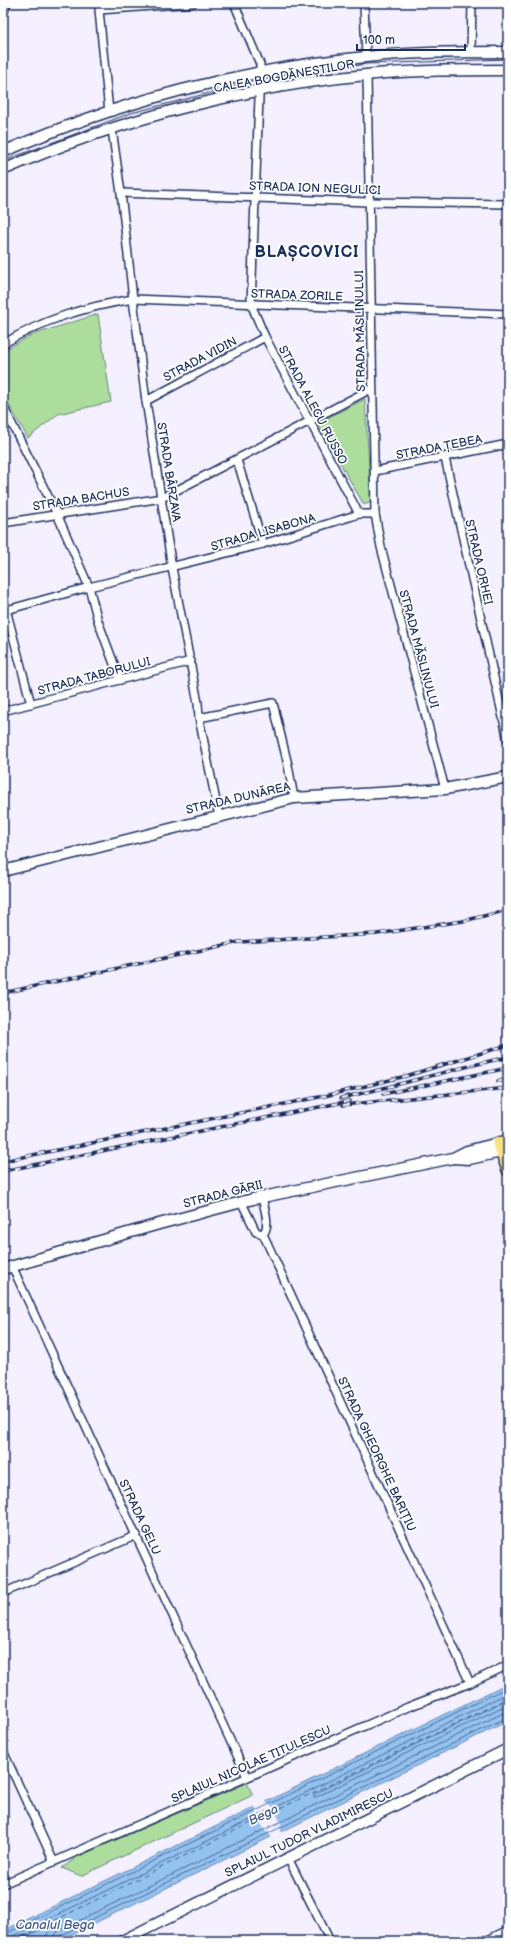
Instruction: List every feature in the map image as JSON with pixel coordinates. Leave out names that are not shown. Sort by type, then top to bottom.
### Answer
[{"type":"main road","name":"CALEA BOGDĂNEȘTILOR","points":[[3,152],[108,112],[201,86],[260,72],[366,57],[471,52],[508,52]]},
{"type":"main road","name":"CALEA BOGDĂNEȘTILOR","points":[[3,170],[112,129],[162,114],[260,90],[367,74],[508,70]]},
{"type":"main road","name":"STRADA DUNĂREA","points":[[3,871],[294,798],[445,789],[508,777]]},
{"type":"main road","name":"STRADA GĂRII","points":[[8,1268],[159,1224],[262,1197],[453,1158],[467,1151],[504,1147]]},
{"type":"main road","points":[[504,1147],[508,1170]]},
{"type":"main road","name":"SPLAIUL TUDOR VLADIMIRESCU","points":[[122,1941],[288,1858],[507,1753]]},
{"type":"street","points":[[3,14],[7,3]]},
{"type":"street","points":[[108,112],[99,10],[193,3]]},
{"type":"street","points":[[234,3],[260,64],[251,304]]},
{"type":"street","points":[[364,3],[366,57]]},
{"type":"street","points":[[471,52],[472,3]]},
{"type":"street","name":"STRADA MĂSLINULUI","points":[[367,74],[375,514],[381,547],[445,789]]},
{"type":"street","name":"STRADA BÂRZAVA","points":[[112,129],[146,401],[172,568],[191,662],[198,703],[198,718],[219,816]]},
{"type":"street","name":"STRADA ION NEGULICI","points":[[121,193],[369,202],[508,204]]},
{"type":"street","name":"STRADA ZORILE","points":[[3,344],[42,322],[108,303],[133,299],[508,314]]},
{"type":"street","name":"STRADA ALECU RUSSO","points":[[251,304],[265,337],[359,514]]},
{"type":"street","name":"STRADA VIDIN","points":[[146,401],[265,337]]},
{"type":"street","name":"STRADA BACHUS","points":[[3,523],[162,498],[238,460],[372,389]]},
{"type":"street","points":[[3,406],[57,514],[89,588],[98,621],[120,680]]},
{"type":"street","name":"STRADA ȚEBEA","points":[[375,471],[508,444]]},
{"type":"street","name":"STRADA ORHEI","points":[[445,458],[508,740]]},
{"type":"street","points":[[238,460],[263,544]]},
{"type":"street","points":[[359,514],[375,514]]},
{"type":"street","name":"STRADA LISABONA","points":[[5,610],[263,544],[359,514]]},
{"type":"street","points":[[3,598],[31,704]]},
{"type":"street","name":"STRADA TABORULUI","points":[[3,711],[191,662]]},
{"type":"street","points":[[198,718],[273,703],[288,765],[294,798]]},
{"type":"street","points":[[262,1197],[267,1224],[266,1230],[263,1234]]},
{"type":"street","name":"STRADA GHEORGHE BARIȚIU","points":[[242,1203],[254,1228],[258,1233],[263,1234],[470,1683]]},
{"type":"street","name":"STRADA GELU","points":[[8,1268],[137,1535],[247,1777]]},
{"type":"street","points":[[3,1593],[137,1535]]},
{"type":"street","name":"SPLAIUL NICOLAE TITULESCU","points":[[3,1884],[408,1707],[470,1683],[508,1665]]},
{"type":"street","points":[[3,1751],[54,1862]]},
{"type":"street","points":[[288,1858],[330,1941]]},
{"type":"street","points":[[486,1941],[508,1930]]},
{"type":"green space","points":[[98,314],[111,402],[58,414],[28,438],[3,395],[3,351],[32,335]]},
{"type":"green space","points":[[365,399],[371,502],[364,505],[317,423]]},
{"type":"green space","points":[[247,1783],[253,1795],[81,1876],[62,1868],[77,1857]]},
{"type":"water","points":[[508,1683],[508,1721],[58,1941],[3,1941],[3,1931]]},
{"type":"pier","points":[[265,1799],[267,1803],[273,1807],[281,1823],[280,1828],[282,1833],[272,1838],[270,1834],[265,1831],[256,1815],[255,1805]]},
{"type":"ferry route","points":[[14,1941],[240,1828],[508,1698]]},
{"type":"tram line","points":[[3,161],[131,113],[260,80],[366,64],[508,59]]},
{"type":"railway","points":[[3,993],[239,942],[377,934],[463,921],[500,912]]},
{"type":"railway","points":[[3,1161],[329,1095],[406,1076],[508,1045]]},
{"type":"railway","points":[[341,1098],[508,1057]]},
{"type":"railway","points":[[383,1094],[508,1068]]},
{"type":"railway","points":[[498,1081],[508,1080]]},
{"type":"railway","points":[[343,1105],[508,1088]]},
{"type":"railway","points":[[3,1171],[349,1101]]},
{"type":"district","name":"BLAȘCOVICI","points":[[307,251]]},
{"type":"water label","name":"Bega","points":[[263,1814]]},
{"type":"water label","name":"Canalul Bega","points":[[55,1924]]}]
